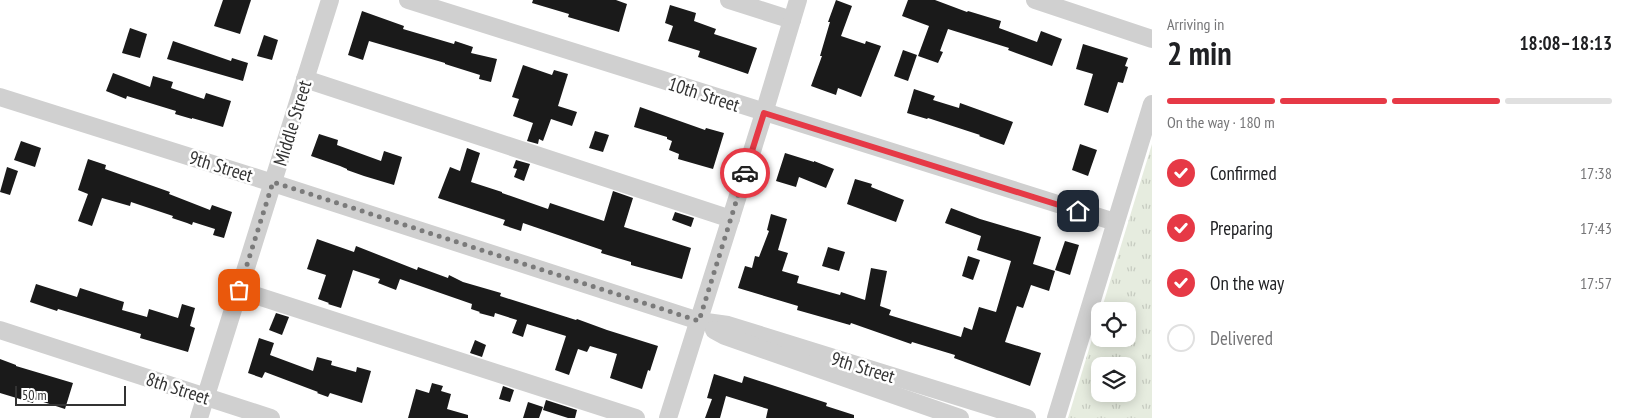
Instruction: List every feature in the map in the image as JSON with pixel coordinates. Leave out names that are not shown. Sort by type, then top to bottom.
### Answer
[{"type":"street","name":"Middle Street","points":[[199,418],[330,0]]},
{"type":"street","name":"10th Street","points":[[408,0],[1115,222]]},
{"type":"street","points":[[729,0],[792,20]]},
{"type":"street","points":[[668,418],[798,0]]},
{"type":"street","points":[[1035,0],[1152,39]]},
{"type":"street","points":[[305,79],[731,219]]},
{"type":"street","name":"9th Street","points":[[0,97],[273,182],[699,321],[728,325],[1026,418]]},
{"type":"street","points":[[1056,418],[1152,104]]},
{"type":"street","points":[[239,290],[636,418]]},
{"type":"street","name":"9th Street","points":[[699,321],[726,336],[960,418]]},
{"type":"street","name":"8th Street","points":[[0,330],[271,418]]},
{"type":"green space","points":[[1152,144],[1152,418],[1068,418],[1091,343],[1091,347],[1136,347],[1136,302],[1104,302]]},
{"type":"building","points":[[223,0],[251,0],[240,34],[214,26]]},
{"type":"building","points":[[533,0],[616,0],[627,4],[619,32],[568,17],[569,14],[532,3]]},
{"type":"building","points":[[836,0],[852,6],[841,36],[865,44],[866,41],[881,46],[861,97],[838,88],[836,95],[811,86],[822,56],[820,56],[830,22],[828,22]]},
{"type":"building","points":[[908,0],[935,0],[967,12],[1001,21],[999,28],[1037,42],[1041,31],[1062,39],[1052,66],[1008,50],[1009,48],[948,29],[940,51],[943,52],[938,63],[918,56],[929,26],[902,16]]},
{"type":"building","points":[[670,5],[696,13],[694,21],[716,29],[714,34],[757,48],[748,74],[698,57],[700,51],[668,41],[673,26],[665,23]]},
{"type":"building","points":[[362,11],[404,26],[403,29],[454,44],[455,41],[473,47],[471,53],[497,59],[491,82],[479,79],[480,75],[445,63],[369,41],[363,60],[348,55]]},
{"type":"building","points":[[130,28],[147,34],[140,58],[122,53]]},
{"type":"building","points":[[264,35],[278,40],[272,60],[257,56]]},
{"type":"building","points":[[173,41],[231,61],[232,58],[248,63],[243,81],[167,59]]},
{"type":"building","points":[[1083,44],[1128,58],[1125,66],[1128,67],[1123,83],[1118,82],[1108,113],[1084,105],[1093,74],[1076,69]]},
{"type":"building","points":[[903,50],[917,55],[908,81],[894,76]]},
{"type":"building","points":[[523,65],[552,75],[554,70],[568,74],[558,106],[577,112],[572,126],[551,119],[543,141],[539,139],[538,144],[527,141],[533,123],[513,116],[519,99],[512,97]]},
{"type":"building","points":[[113,73],[150,87],[153,76],[173,82],[171,88],[204,99],[206,93],[231,101],[223,127],[175,114],[176,111],[127,96],[126,99],[106,91]]},
{"type":"building","points":[[914,89],[935,96],[933,100],[959,108],[960,103],[1013,122],[1004,145],[980,135],[907,113]]},
{"type":"building","points":[[640,107],[705,130],[706,128],[724,133],[713,169],[678,159],[679,154],[669,150],[672,141],[667,139],[667,137],[634,127]]},
{"type":"building","points":[[595,131],[609,135],[603,152],[589,148]]},
{"type":"building","points":[[319,134],[338,140],[337,145],[381,161],[384,151],[402,157],[394,185],[311,156]]},
{"type":"building","points":[[21,141],[41,148],[35,167],[14,160]]},
{"type":"building","points":[[1080,144],[1097,150],[1088,176],[1072,170]]},
{"type":"building","points":[[467,148],[480,153],[471,182],[548,209],[550,203],[604,221],[613,191],[633,198],[624,227],[691,248],[682,279],[631,265],[631,262],[601,253],[602,250],[523,223],[521,231],[503,225],[505,220],[438,198],[450,167],[460,171]]},
{"type":"building","points":[[785,153],[834,169],[826,188],[799,177],[796,187],[776,181]]},
{"type":"building","points":[[88,159],[106,165],[105,169],[170,192],[169,194],[210,210],[212,205],[232,212],[224,238],[213,235],[215,229],[193,222],[192,225],[172,218],[173,216],[131,202],[130,206],[102,198],[92,226],[78,221],[88,194],[78,190]]},
{"type":"building","points":[[516,160],[530,164],[524,181],[514,177],[517,169],[513,168]]},
{"type":"building","points":[[7,167],[18,171],[10,195],[0,192]]},
{"type":"building","points":[[855,179],[872,184],[871,187],[904,200],[896,222],[847,204]]},
{"type":"building","points":[[951,208],[980,219],[1041,237],[1033,264],[1055,271],[1049,291],[1031,285],[1023,308],[1017,306],[1005,342],[1041,353],[1030,386],[954,358],[955,355],[912,342],[911,344],[851,323],[850,325],[797,310],[798,306],[738,288],[745,266],[752,268],[755,256],[759,257],[769,231],[767,230],[771,214],[787,219],[778,250],[788,253],[782,271],[799,276],[797,283],[840,295],[841,292],[865,300],[871,268],[887,271],[880,306],[891,310],[889,315],[961,337],[964,327],[972,330],[979,307],[996,312],[1011,261],[977,250],[981,236],[945,223]]},
{"type":"building","points":[[675,212],[694,218],[691,227],[672,220]]},
{"type":"building","points":[[317,239],[354,252],[356,246],[417,270],[418,267],[448,278],[449,275],[463,282],[501,293],[500,296],[658,346],[650,371],[648,370],[642,389],[610,378],[617,354],[590,346],[587,352],[578,349],[569,375],[555,370],[566,336],[527,324],[523,337],[512,333],[517,320],[495,313],[494,317],[479,313],[471,309],[472,304],[400,279],[396,290],[378,283],[380,279],[353,270],[341,308],[328,304],[318,299],[326,275],[307,269]]},
{"type":"building","points":[[1065,241],[1079,245],[1070,275],[1055,270]]},
{"type":"building","points":[[828,247],[845,252],[839,271],[822,266]]},
{"type":"building","points":[[968,256],[980,260],[973,280],[962,276]]},
{"type":"building","points":[[36,284],[77,297],[80,288],[124,302],[122,310],[147,317],[149,309],[178,318],[182,304],[195,308],[190,326],[195,328],[188,352],[140,338],[141,334],[30,302]]},
{"type":"building","points":[[276,313],[289,317],[282,335],[269,330]]},
{"type":"building","points":[[259,338],[274,343],[270,355],[313,371],[317,357],[332,361],[331,365],[356,372],[357,367],[371,371],[362,403],[330,393],[328,397],[265,372],[262,378],[248,373]]},
{"type":"building","points":[[475,340],[486,345],[482,357],[470,353]]},
{"type":"building","points":[[0,359],[16,366],[73,383],[65,409],[34,399],[33,403],[0,393]]},
{"type":"building","points":[[714,374],[742,383],[744,376],[827,403],[826,406],[854,415],[854,418],[766,418],[768,409],[726,396],[720,418],[705,418],[712,399],[707,398]]},
{"type":"building","points":[[432,383],[443,386],[441,391],[451,394],[447,409],[468,415],[468,418],[408,418],[416,389],[429,393]]},
{"type":"building","points":[[503,386],[514,390],[510,402],[499,399]]},
{"type":"building","points":[[546,400],[577,410],[575,418],[568,418],[543,410]]},
{"type":"building","points":[[528,402],[543,407],[539,418],[523,418]]},
{"type":"way so far","points":[[239,290],[273,182],[699,321],[745,173]]},
{"type":"route","points":[[745,173],[764,113],[1078,211]]}]
